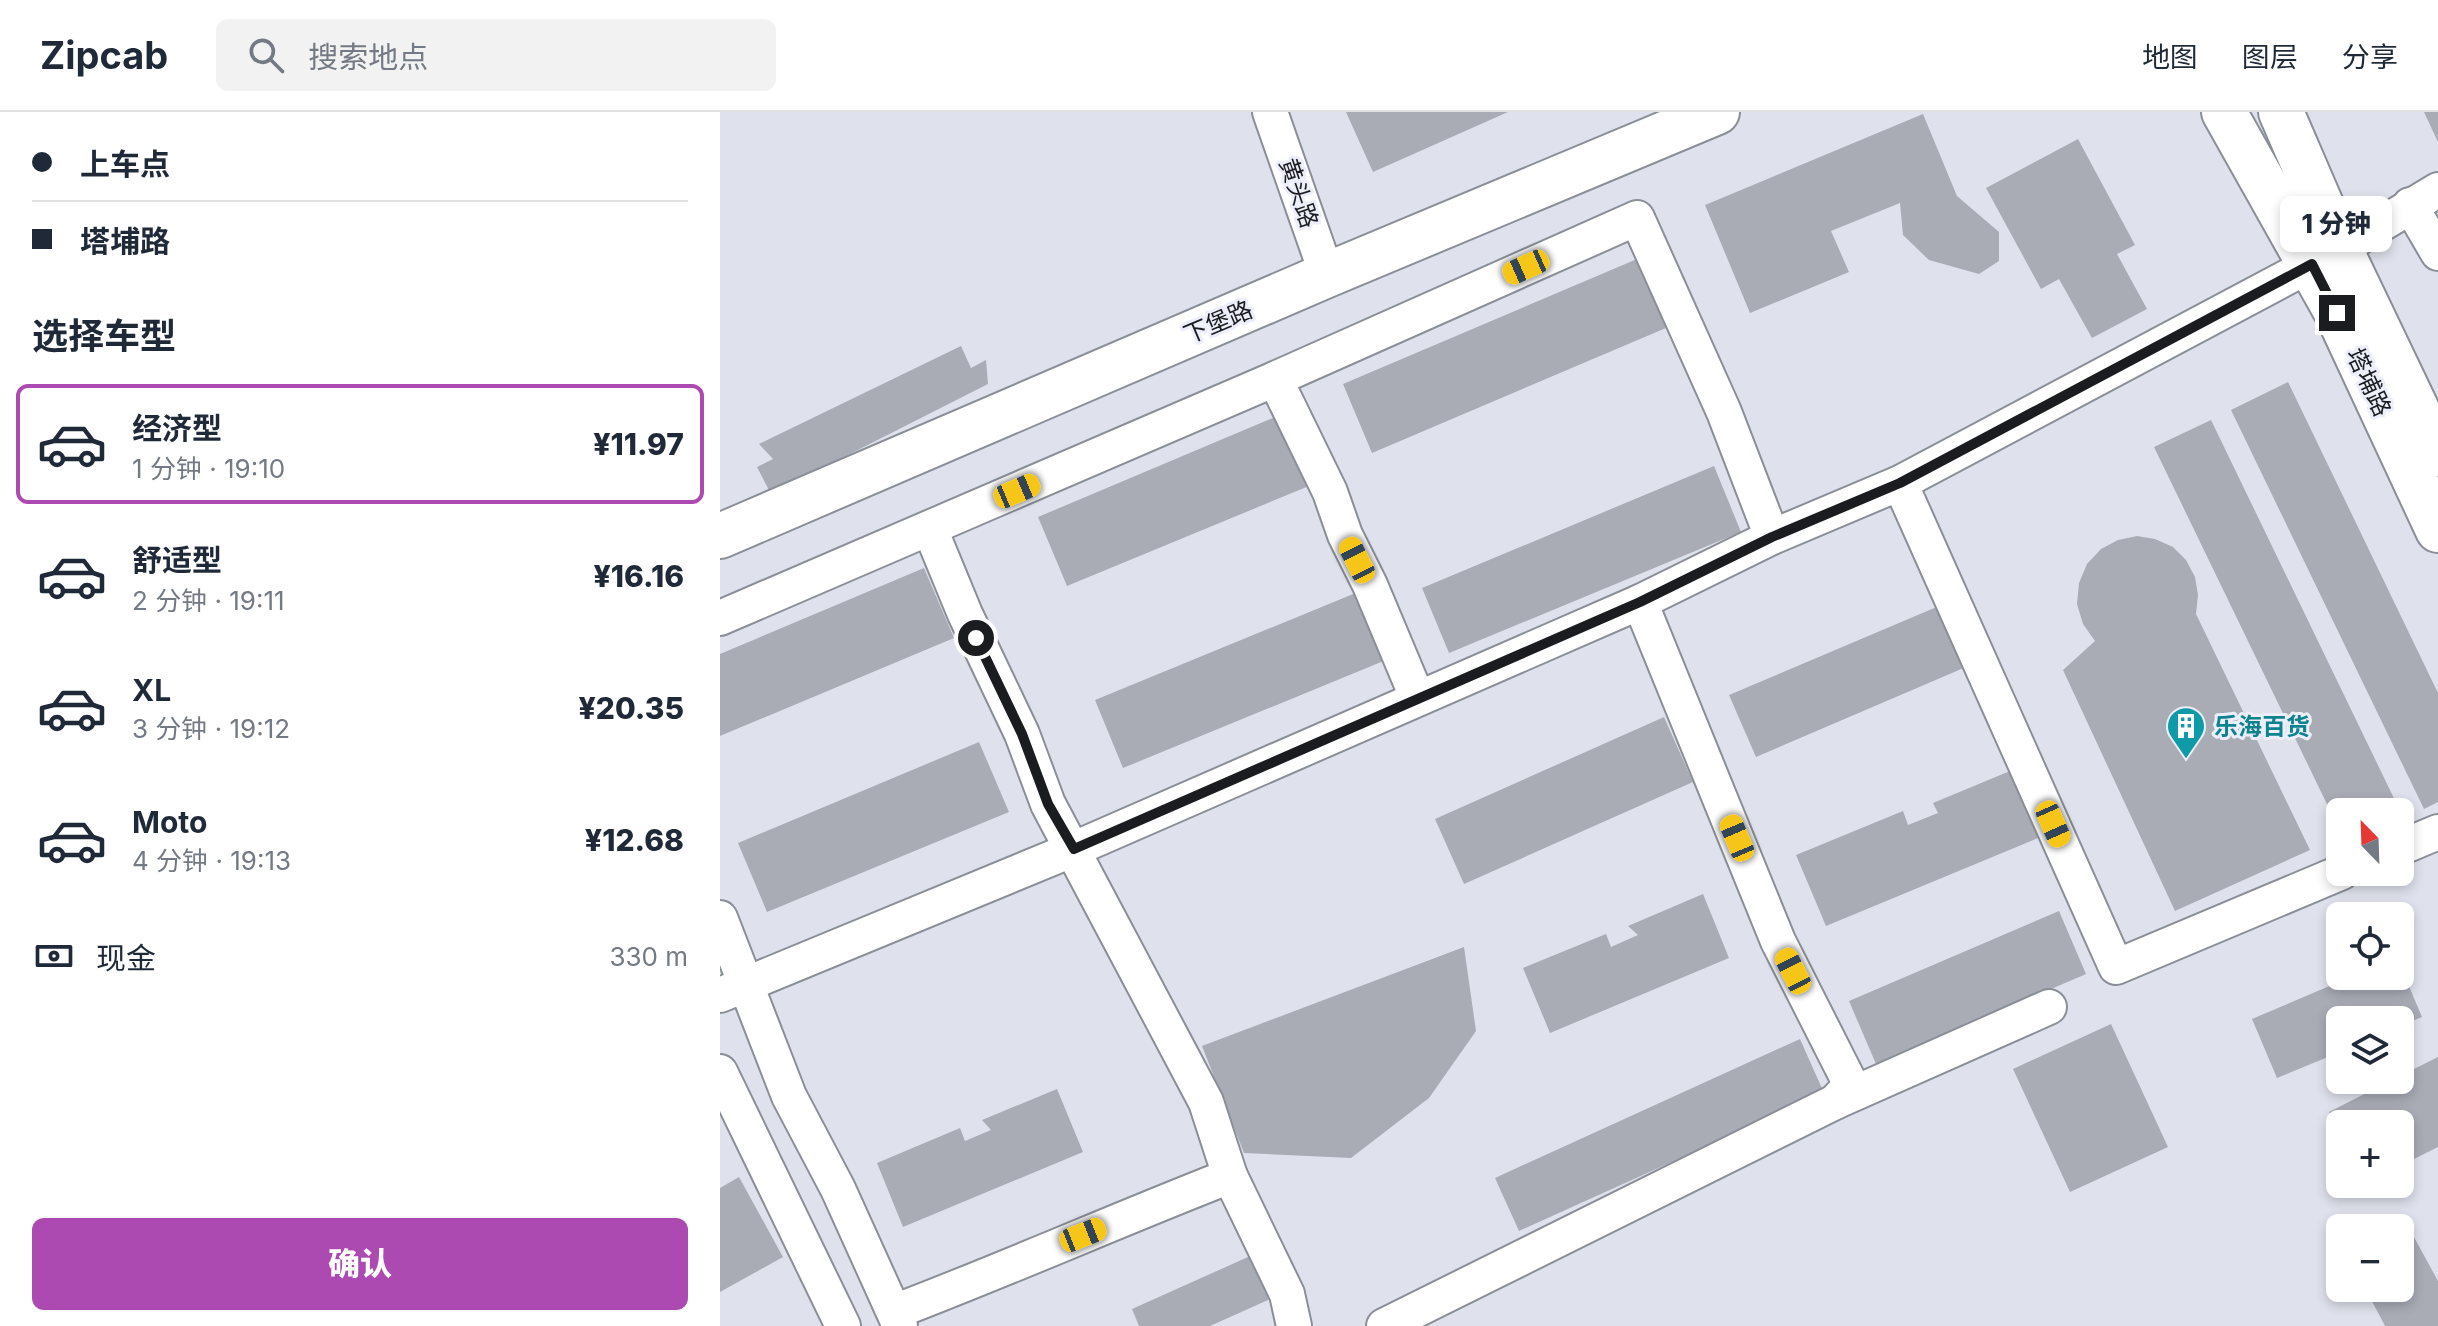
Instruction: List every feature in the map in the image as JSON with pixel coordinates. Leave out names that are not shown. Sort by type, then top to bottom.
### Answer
[{"type":"street","name":"黄头路","points":[[1270,112],[1327,275]]},
{"type":"street","name":"下堡路","points":[[720,536],[1327,275],[1717,112]]},
{"type":"street","name":"塔埔路","points":[[2224,112],[2326,257],[2438,454]]},
{"type":"street","name":"塔埔路","points":[[2281,112],[2326,257],[2438,530]]},
{"type":"street","points":[[733,989],[1074,849],[1640,602],[1772,537],[1900,483],[2326,257],[2424,198],[2438,253]]},
{"type":"street","points":[[720,618],[1275,379],[1637,218],[1724,412],[1772,537]]},
{"type":"street","points":[[1275,379],[1330,492],[1345,535],[1417,697]]},
{"type":"street","points":[[1900,483],[2116,967],[2326,879]]},
{"type":"street","points":[[930,529],[965,614],[1022,734],[1048,804],[1206,1102],[1230,1176],[1287,1294],[1294,1326]]},
{"type":"street","points":[[1640,602],[1778,941],[1851,1085],[1835,1102]]},
{"type":"street","points":[[2414,842],[2438,832]]},
{"type":"street","points":[[720,918],[733,989],[838,1189],[897,1319],[1083,1235],[1230,1176]]},
{"type":"street","points":[[1384,1326],[1835,1102],[2049,1007]]},
{"type":"street","points":[[720,1072],[843,1326]]},
{"type":"building","points":[[1346,112],[1508,112],[1373,172]]},
{"type":"building","points":[[2424,112],[2438,112],[2438,142]]},
{"type":"building","points":[[1923,114],[1957,196],[1999,232],[1999,261],[1979,274],[1929,260],[1903,235],[1900,203],[1831,231],[1849,272],[1750,313],[1705,205]]},
{"type":"building","points":[[2078,139],[2135,245],[2117,254],[2147,309],[2092,338],[2059,279],[2041,289],[1986,188]]},
{"type":"building","points":[[1637,259],[1666,328],[1372,453],[1343,384]]},
{"type":"building","points":[[961,346],[971,368],[986,360],[988,384],[771,494],[757,467],[773,459],[759,444]]},
{"type":"building","points":[[2288,382],[2438,693],[2438,802],[2424,809],[2231,410]]},
{"type":"building","points":[[1280,415],[1309,486],[1067,586],[1038,517]]},
{"type":"building","points":[[2211,420],[2394,798],[2326,798],[2326,802],[2154,447]]},
{"type":"building","points":[[1714,466],[1741,532],[1449,653],[1422,588]]},
{"type":"building","name":"乐海百货","points":[[2137,536],[2173,547],[2186,560],[2195,577],[2198,595],[2196,614],[2310,850],[2175,911],[2063,670],[2095,641],[2083,624],[2077,604],[2079,583],[2087,564],[2101,549],[2118,540]]},
{"type":"building","points":[[924,568],[954,638],[720,736],[720,654]]},
{"type":"building","points":[[1358,592],[1386,660],[1123,768],[1095,700]]},
{"type":"building","points":[[1939,606],[1966,667],[1756,757],[1729,695]]},
{"type":"building","points":[[1664,717],[1693,782],[1464,884],[1435,819]]},
{"type":"building","points":[[979,742],[1009,812],[767,912],[738,843]]},
{"type":"building","points":[[2010,771],[2038,838],[1826,926],[1796,855],[1903,811],[1908,825],[1938,813],[1933,803]]},
{"type":"building","points":[[1703,894],[1729,958],[1550,1033],[1523,968],[1606,934],[1611,947],[1638,935],[1628,926]]},
{"type":"building","points":[[2059,911],[2086,974],[1876,1064],[1849,1001]]},
{"type":"building","points":[[1464,947],[1476,1031],[1429,1098],[1351,1158],[1244,1153],[1202,1046]]},
{"type":"building","points":[[2326,987],[2326,990],[2411,990],[2422,1017],[2414,1020],[2414,1006],[2326,1006],[2326,1058],[2277,1078],[2252,1019]]},
{"type":"building","points":[[2111,1024],[2168,1147],[2070,1192],[2013,1069]]},
{"type":"building","points":[[1800,1039],[1824,1093],[1519,1231],[1495,1178]]},
{"type":"building","points":[[2438,1057],[2438,1147],[2414,1159],[2414,1110],[2333,1110],[2364,1094],[2414,1094],[2414,1069]]},
{"type":"building","points":[[1057,1089],[1083,1152],[903,1227],[877,1163],[960,1128],[965,1141],[991,1130],[982,1120]]},
{"type":"building","points":[[739,1177],[783,1257],[720,1292],[720,1188]]},
{"type":"building","points":[[2414,1237],[2438,1281],[2438,1326],[2385,1326],[2372,1302],[2414,1302]]},
{"type":"building","points":[[1257,1253],[1277,1296],[1210,1326],[1139,1326],[1132,1309]]},
{"type":"place","name":"乐海百货","points":[[2186,760]]},
{"type":"route","points":[[976,638],[1022,734],[1048,804],[1074,849],[1640,602],[1772,537],[1900,483],[2312,264],[2337,313]]}]
